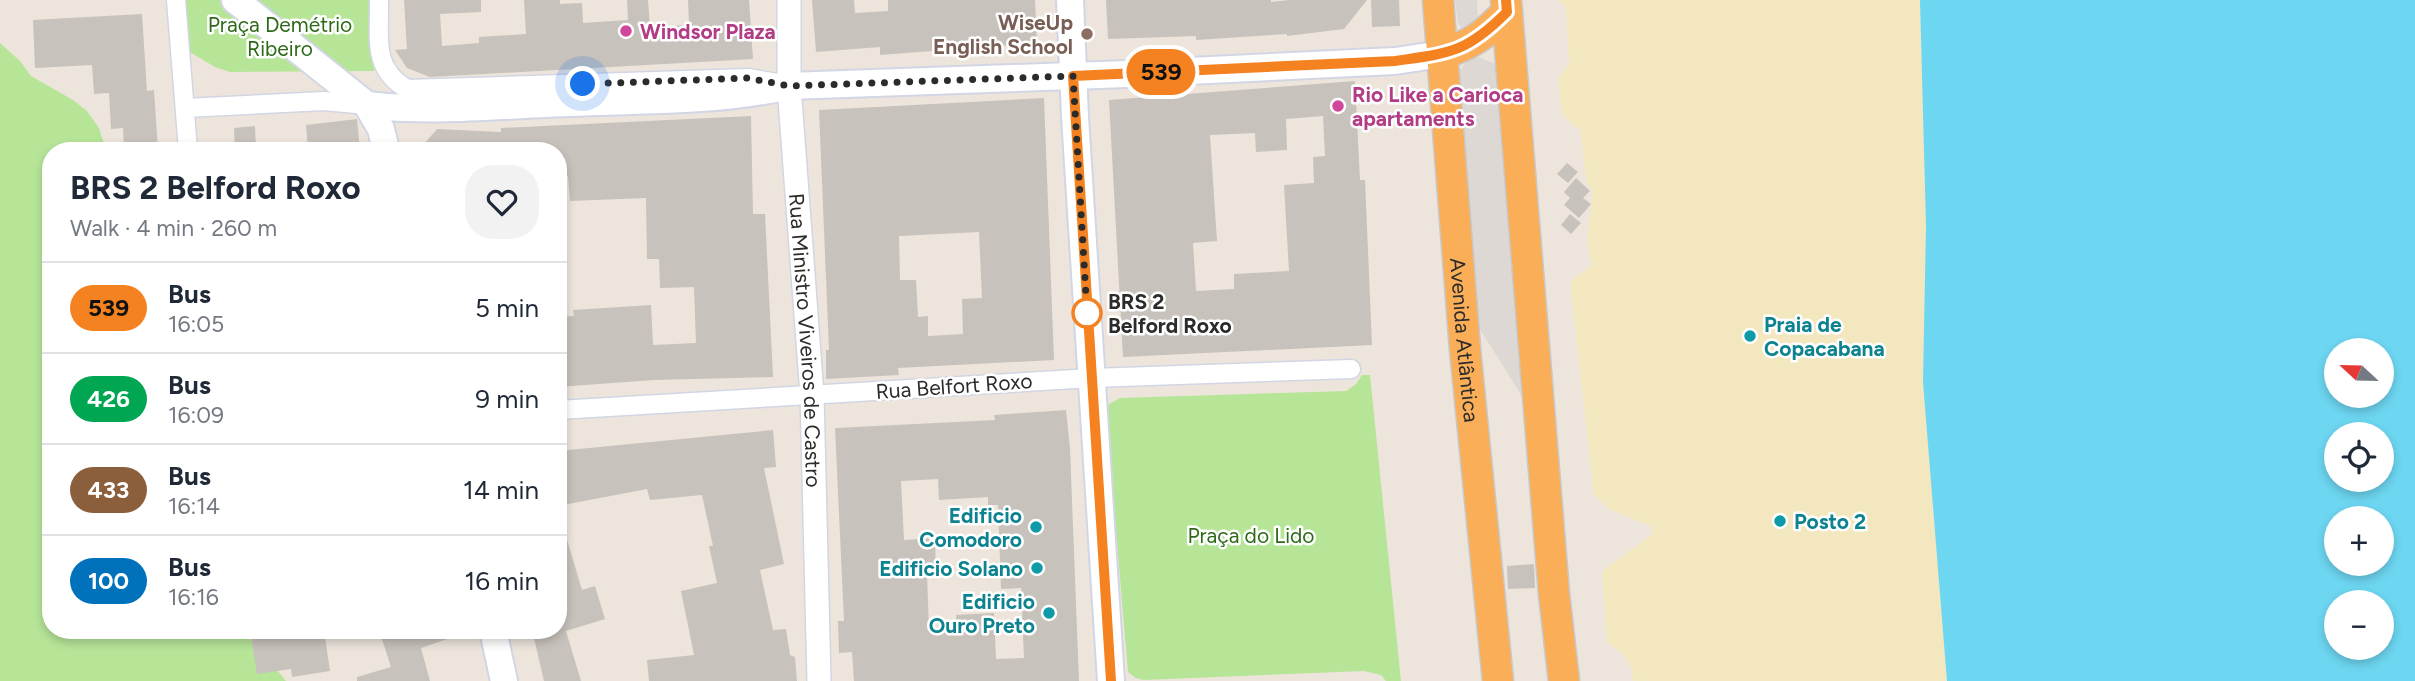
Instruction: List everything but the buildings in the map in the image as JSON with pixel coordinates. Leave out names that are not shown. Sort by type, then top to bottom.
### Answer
[{"type":"highway","name":"Avenida Atlântica","points":[[1438,0],[1465,349],[1498,681]]},
{"type":"highway","points":[[1442,54],[1468,46],[1486,33],[1507,6]]},
{"type":"highway","points":[[1507,6],[1554,594],[1564,681]]},
{"type":"main road","points":[[235,0],[367,105],[381,129],[384,142]]},
{"type":"main road","points":[[1070,0],[1111,681]]},
{"type":"main road","points":[[367,105],[403,110],[590,102],[748,94],[789,86],[1395,61],[1442,54]]},
{"type":"main road","points":[[495,639],[504,681]]},
{"type":"street","points":[[176,0],[188,142]]},
{"type":"street","points":[[379,0],[381,61],[396,83],[407,89],[417,91],[748,78],[789,86]]},
{"type":"street","name":"Rua Ministro Viveiros de Castro","points":[[789,0],[789,86],[812,395],[819,681]]},
{"type":"street","points":[[186,108],[324,101],[367,105]]},
{"type":"street","name":"Rua Belfort Roxo","points":[[567,409],[1092,377],[1351,369]]},
{"type":"green space","name":"Praça Demétrio Ribeiro","points":[[185,0],[371,0],[374,71],[230,72],[215,67],[186,50]]},
{"type":"green space","points":[[0,43],[20,61],[31,76],[87,111],[99,128],[103,142],[42,142],[42,639],[249,639],[286,681],[0,681]]},
{"type":"green space","name":"Praça do Lido","points":[[1362,375],[1370,375],[1401,681],[1386,681],[1381,675],[1364,671],[1144,680],[1128,672],[1106,414],[1109,404],[1120,398],[1346,391],[1356,384]]},
{"type":"sand","name":"Praia de Copacabana","points":[[1558,0],[1920,0],[1926,225],[1923,382],[1947,681],[1633,681],[1626,658],[1607,642],[1602,571],[1653,534],[1650,526],[1609,509],[1594,495],[1571,291],[1571,281],[1593,265],[1588,246],[1592,189],[1587,183],[1580,130],[1562,115],[1558,78],[1569,64],[1566,7]]},
{"type":"shaded area","points":[[1455,0],[1477,0],[1478,20],[1466,29],[1461,28],[1458,23]]},
{"type":"shaded area","points":[[1478,57],[1496,64],[1499,73],[1523,398],[1478,326],[1458,82],[1459,72],[1467,60]]},
{"type":"water","points":[[1920,0],[2415,0],[2415,681],[1947,681],[1923,382],[1926,225]]},
{"type":"bus line","name":"539","points":[[1111,681],[1073,76],[1395,61],[1442,54],[1468,46],[1486,33],[1507,12],[1506,0]]},
{"type":"place","name":"Windsor Plaza","points":[[626,31]]},
{"type":"place","name":"WiseUp English School","points":[[1087,34]]},
{"type":"place","name":"Rio Like a Carioca apartaments","points":[[1338,106]]},
{"type":"place","name":"BRS 2 Belford Roxo","points":[[1087,313]]},
{"type":"place","name":"Praia de Copacabana","points":[[1750,336]]},
{"type":"place","name":"Posto 2","points":[[1780,521]]},
{"type":"place","name":"Edificio Comodoro","points":[[1036,527]]},
{"type":"place","name":"Edificio Solano","points":[[1037,568]]},
{"type":"place","name":"Edificio Ouro Preto","points":[[1049,613]]},
{"type":"route","points":[[583,84],[748,78],[789,86],[1073,76],[1087,313]]}]
